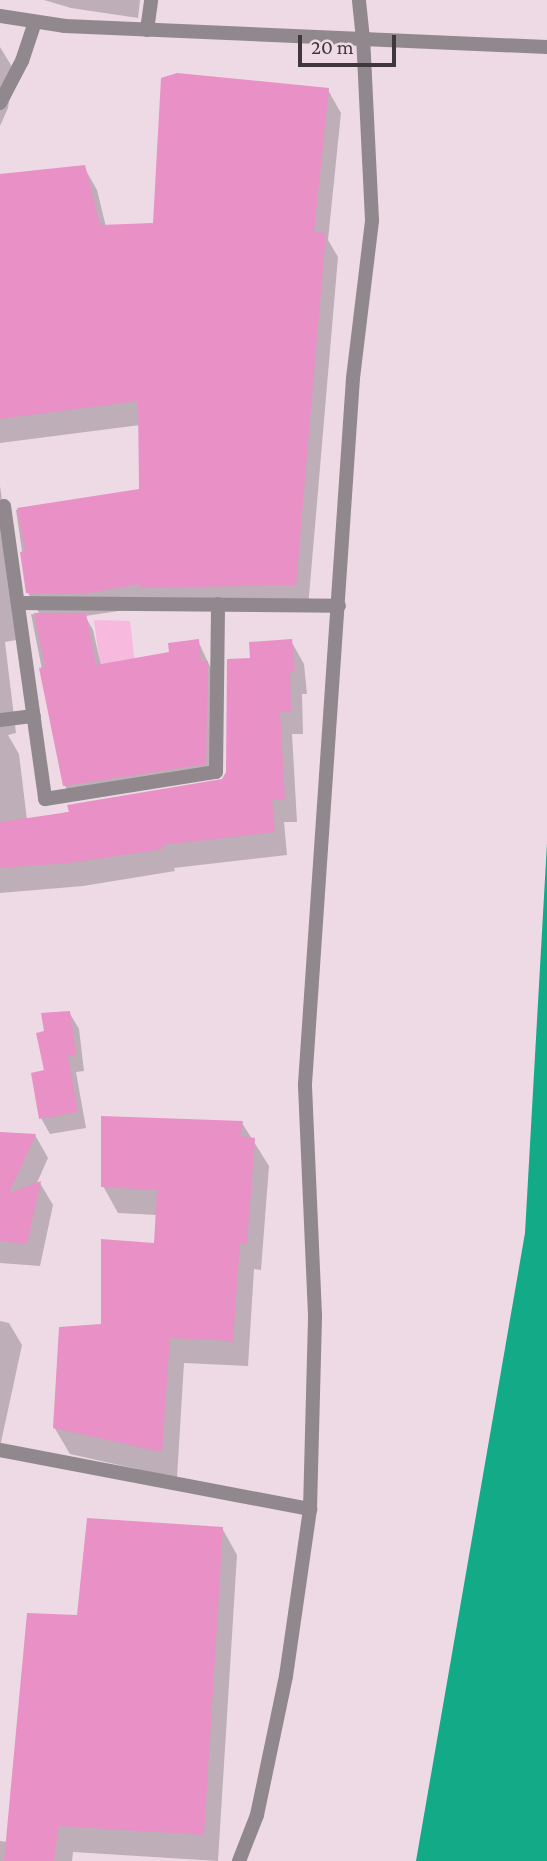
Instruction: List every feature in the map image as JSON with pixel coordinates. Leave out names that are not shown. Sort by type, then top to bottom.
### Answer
[{"type":"street","points":[[147,30],[151,0]]},
{"type":"street","points":[[239,1861],[257,1815],[286,1676],[310,1509],[314,1315],[305,1084],[353,378],[372,220],[359,0]]},
{"type":"street","points":[[0,16],[35,22],[147,30],[547,47]]},
{"type":"street","points":[[0,103],[22,61],[35,22]]},
{"type":"street","points":[[4,506],[46,799],[216,772],[218,604]]},
{"type":"street","points":[[18,603],[339,606]]},
{"type":"street","points":[[0,720],[34,716]]},
{"type":"street","points":[[0,1450],[310,1509]]},
{"type":"shaded area","points":[[94,620],[130,621],[140,705],[106,708]]},
{"type":"shaded area","points":[[547,843],[547,1861],[416,1861],[525,1233]]},
{"type":"building","points":[[177,73],[329,88],[314,232],[326,233],[296,585],[140,588],[140,584],[82,594],[26,593],[20,552],[25,551],[17,508],[139,489],[138,401],[0,419],[0,174],[85,165],[100,225],[153,223],[161,78]]},
{"type":"building","points":[[34,613],[86,613],[96,665],[169,652],[168,643],[199,639],[201,661],[208,661],[206,764],[63,786],[39,668],[45,667]]},
{"type":"building","points":[[292,639],[295,671],[290,672],[291,711],[280,712],[285,799],[272,800],[275,832],[162,845],[163,849],[69,863],[0,868],[0,822],[69,812],[67,805],[222,779],[226,772],[227,659],[250,658],[249,642]]},
{"type":"building","points":[[70,1011],[76,1055],[68,1056],[78,1112],[39,1119],[31,1073],[44,1070],[36,1033],[44,1031],[41,1013]]},
{"type":"building","points":[[101,1116],[243,1121],[240,1136],[255,1138],[247,1244],[240,1243],[233,1341],[170,1338],[162,1452],[53,1428],[59,1327],[101,1324],[101,1239],[154,1243],[157,1190],[101,1187]]},
{"type":"building","points":[[0,1132],[36,1134],[9,1193],[41,1181],[27,1244],[0,1241]]},
{"type":"building","points":[[87,1518],[223,1527],[204,1835],[59,1826],[54,1861],[4,1861],[27,1613],[77,1615]]}]
